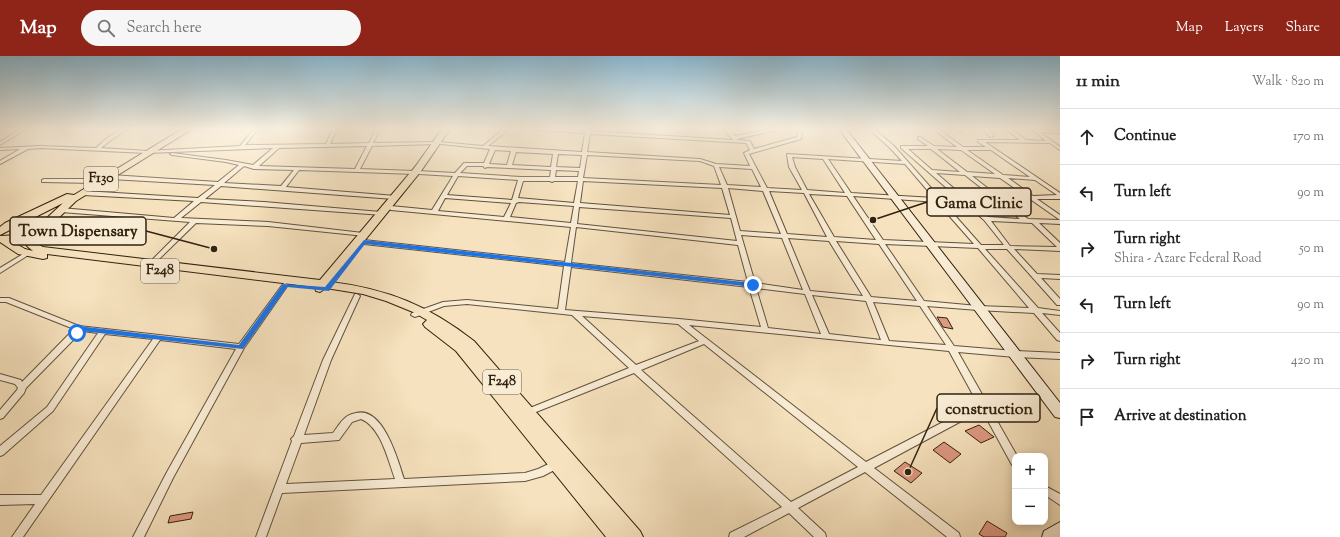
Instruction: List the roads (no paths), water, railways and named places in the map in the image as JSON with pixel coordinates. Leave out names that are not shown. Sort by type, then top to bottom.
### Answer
[{"type":"main road","points":[[330,281],[394,197],[432,151]]},
{"type":"main road","name":"F130","points":[[151,152],[83,193],[61,210],[38,232],[21,238],[1,236],[8,225],[151,152]]},
{"type":"main road","points":[[364,238],[391,208],[416,172]]},
{"type":"main road","points":[[8,225],[41,219],[46,220],[47,223]]},
{"type":"main road","name":"F248","points":[[38,232],[32,242],[35,248],[107,262],[152,263],[305,281],[330,281],[354,292],[420,314],[458,334],[469,344],[634,537]]},
{"type":"main road","name":"F248","points":[[1,236],[22,252],[28,254],[107,262],[285,285],[330,281]]},
{"type":"main road","points":[[305,281],[319,279],[330,281],[343,278],[354,292]]},
{"type":"main road","name":"F248","points":[[420,314],[461,348],[617,537]]},
{"type":"street","points":[[0,163],[20,151]]},
{"type":"street","points":[[141,151],[157,151]]},
{"type":"street","points":[[170,151],[168,154],[244,164],[254,167],[416,172],[521,179],[580,179],[939,200],[1060,196]]},
{"type":"street","points":[[254,167],[272,151]]},
{"type":"street","points":[[357,171],[367,151]]},
{"type":"street","points":[[485,166],[491,151]]},
{"type":"street","points":[[509,167],[514,151]]},
{"type":"street","points":[[544,151],[700,160],[716,166],[754,168]]},
{"type":"street","points":[[748,151],[746,152],[766,191],[807,294],[826,337]]},
{"type":"street","points":[[859,151],[893,198],[1060,412]]},
{"type":"street","points":[[896,151],[1060,338]]},
{"type":"street","points":[[908,151],[986,219],[1009,248],[1060,303]]},
{"type":"street","points":[[938,151],[1027,221]]},
{"type":"street","points":[[967,151],[1060,218]]},
{"type":"street","points":[[996,151],[1060,196]]},
{"type":"street","points":[[552,180],[556,152]]},
{"type":"street","points":[[561,312],[583,154]]},
{"type":"street","points":[[886,343],[868,298],[831,238],[792,167],[789,154],[906,163]]},
{"type":"street","points":[[824,157],[950,347],[1012,457]]},
{"type":"street","points":[[176,220],[244,164]]},
{"type":"street","points":[[434,212],[456,175],[466,164],[581,170]]},
{"type":"street","points":[[716,166],[725,188],[734,218],[765,330]]},
{"type":"street","points":[[282,188],[297,169]]},
{"type":"street","points":[[930,170],[1036,178]]},
{"type":"street","points":[[111,177],[394,197]]},
{"type":"street","points":[[506,219],[514,202],[521,179]]},
{"type":"street","points":[[44,180],[96,181]]},
{"type":"street","points":[[83,193],[381,214]]},
{"type":"street","points":[[443,196],[514,202],[518,200],[734,218]]},
{"type":"street","points":[[391,208],[626,230],[740,243]]},
{"type":"street","points":[[61,210],[176,220],[268,224],[568,265],[753,285],[807,294],[1060,313]]},
{"type":"street","points":[[986,219],[1060,222]]},
{"type":"street","points":[[152,263],[195,221]]},
{"type":"street","points":[[1034,221],[1060,247]]},
{"type":"street","points":[[738,233],[930,245],[1009,248],[1013,246],[1060,247]]},
{"type":"street","points":[[0,271],[28,254]]},
{"type":"street","points":[[1035,276],[1060,277]]},
{"type":"street","points":[[138,537],[170,475],[241,347],[285,285]]},
{"type":"street","points":[[261,537],[296,438],[354,292]]},
{"type":"street","points":[[0,300],[7,300],[78,328],[241,347]]},
{"type":"street","points":[[420,314],[442,304],[458,302],[679,321],[886,343],[950,347],[1015,354],[1060,356]]},
{"type":"street","points":[[574,313],[634,369],[791,508],[821,537]]},
{"type":"street","points":[[679,321],[955,537]]},
{"type":"street","points":[[0,416],[21,392],[22,387],[77,333],[78,328]]},
{"type":"street","points":[[0,452],[50,409],[102,332]]},
{"type":"street","points":[[17,537],[158,338]]},
{"type":"street","points":[[528,412],[705,341]]},
{"type":"street","points":[[0,377],[18,382],[22,387]]},
{"type":"street","points":[[734,537],[791,508],[865,466],[982,404]]},
{"type":"street","points":[[296,438],[336,437],[351,418],[363,415],[372,419],[379,427],[402,483]]},
{"type":"street","points":[[278,489],[525,477],[540,473],[557,464]]},
{"type":"street","points":[[1048,492],[1060,500]]},
{"type":"street","points":[[0,500],[43,500]]},
{"type":"street","points":[[1050,537],[1060,530]]},
{"type":"place","name":"Gama Clinic","points":[[873,220]]},
{"type":"place","name":"Town Dispensary","points":[[214,249]]},
{"type":"place","name":"construction","points":[[908,472]]}]
